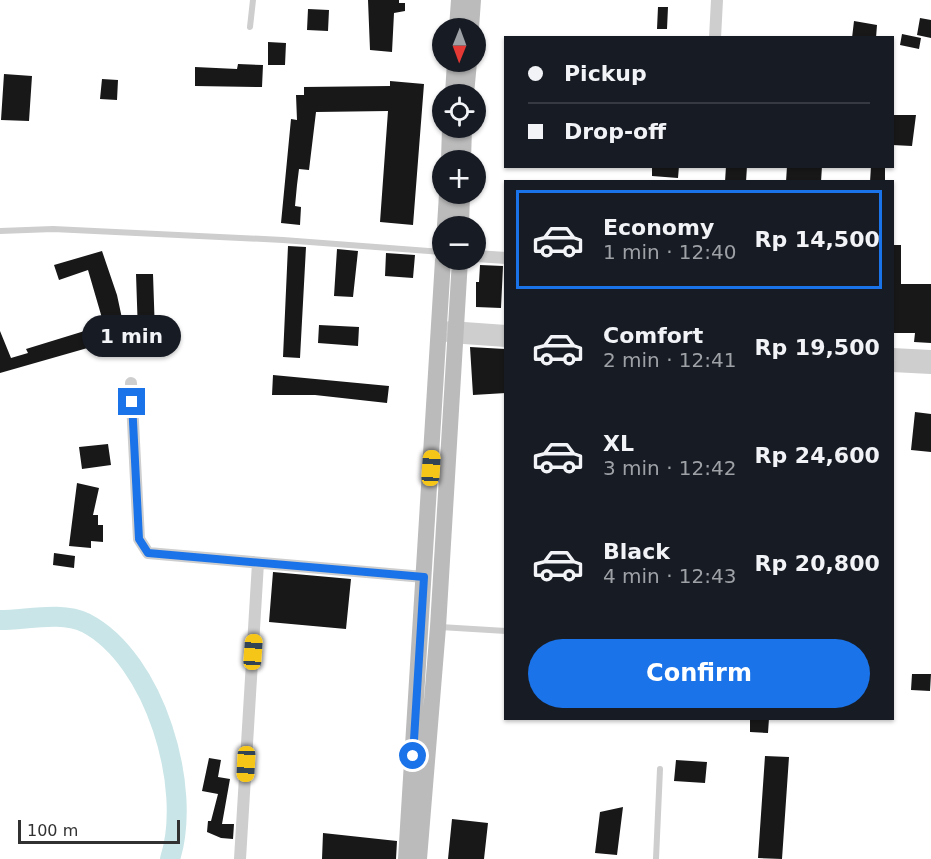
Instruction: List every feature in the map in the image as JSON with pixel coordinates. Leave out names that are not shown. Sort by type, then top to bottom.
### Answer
[{"type":"street","points":[[458,18],[459,0]]},
{"type":"street","points":[[472,18],[473,0]]},
{"type":"street","points":[[715,36],[717,0]]},
{"type":"street","points":[[486,257],[504,258]]},
{"type":"street","points":[[419,859],[438,627],[448,332],[444,270]]},
{"type":"street","points":[[406,859],[424,577],[448,332],[458,270]]},
{"type":"street","points":[[448,332],[504,330]]},
{"type":"street","points":[[448,332],[504,341]]},
{"type":"street","points":[[894,354],[931,356]]},
{"type":"street","points":[[894,366],[931,368]]},
{"type":"street","points":[[131,383],[138,526],[143,548],[148,553],[424,577]]},
{"type":"street","points":[[240,859],[258,563]]},
{"type":"lane","points":[[250,27],[252,0]]},
{"type":"lane","points":[[0,231],[64,230],[283,240],[432,251]]},
{"type":"lane","points":[[438,627],[504,631]]},
{"type":"lane","points":[[656,859],[660,770]]},
{"type":"building","points":[[368,0],[399,0],[399,3],[405,3],[405,11],[394,13],[392,52],[370,50]]},
{"type":"building","points":[[658,7],[668,7],[667,29],[657,29]]},
{"type":"building","points":[[308,9],[329,10],[328,31],[307,30]]},
{"type":"building","points":[[920,18],[931,20],[931,38],[917,35]]},
{"type":"building","points":[[854,21],[877,25],[876,36],[852,36]]},
{"type":"building","points":[[902,34],[921,38],[919,49],[900,45]]},
{"type":"building","points":[[268,42],[286,43],[285,65],[268,65]]},
{"type":"building","points":[[238,64],[263,65],[262,87],[195,86],[195,67],[237,69]]},
{"type":"building","points":[[4,74],[32,76],[29,121],[1,120]]},
{"type":"building","points":[[102,79],[118,80],[117,100],[100,99]]},
{"type":"building","points":[[390,81],[424,84],[413,225],[380,222],[388,111],[316,112],[309,170],[299,169],[295,206],[301,207],[300,225],[281,223],[291,119],[297,120],[296,95],[304,95],[304,87],[390,86]]},
{"type":"building","points":[[894,115],[916,115],[912,146],[894,145]]},
{"type":"building","points":[[652,168],[679,168],[678,178],[652,176]]},
{"type":"building","points":[[726,168],[747,168],[746,180],[725,180]]},
{"type":"building","points":[[787,168],[822,168],[821,180],[786,180]]},
{"type":"building","points":[[871,168],[885,168],[885,180],[870,180]]},
{"type":"building","points":[[894,245],[901,245],[901,284],[931,284],[931,343],[914,342],[915,333],[894,333]]},
{"type":"building","points":[[288,246],[306,247],[300,358],[283,357]]},
{"type":"building","points":[[337,249],[358,251],[353,297],[334,296]]},
{"type":"building","points":[[102,251],[117,295],[126,337],[0,373],[0,331],[11,358],[28,353],[26,349],[104,325],[88,270],[59,280],[54,265]]},
{"type":"building","points":[[386,253],[415,255],[413,278],[385,276]]},
{"type":"building","points":[[486,265],[503,266],[501,308],[476,307],[476,282],[479,282],[480,270],[486,270]]},
{"type":"building","points":[[136,274],[153,274],[155,333],[138,333]]},
{"type":"building","points":[[319,325],[359,327],[358,346],[318,343]]},
{"type":"building","points":[[470,347],[504,349],[504,393],[473,395]]},
{"type":"building","points":[[273,375],[389,386],[387,403],[315,395],[272,395]]},
{"type":"building","points":[[915,412],[931,414],[931,452],[911,450]]},
{"type":"building","points":[[108,444],[111,465],[82,469],[79,447]]},
{"type":"building","points":[[77,483],[99,488],[93,515],[98,515],[98,525],[103,525],[103,542],[91,541],[91,548],[69,546]]},
{"type":"building","points":[[54,553],[75,556],[74,568],[53,565]]},
{"type":"building","points":[[273,572],[351,579],[346,629],[269,622]]},
{"type":"building","points":[[912,674],[931,674],[930,691],[911,690]]},
{"type":"building","points":[[750,720],[769,720],[768,733],[750,732]]},
{"type":"building","points":[[765,756],[789,757],[782,859],[758,858]]},
{"type":"building","points":[[209,758],[221,760],[218,777],[230,779],[222,824],[234,824],[233,839],[221,838],[207,832],[208,821],[211,821],[218,794],[202,791]]},
{"type":"building","points":[[676,760],[707,762],[705,783],[674,781]]},
{"type":"building","points":[[623,807],[617,855],[595,853],[600,812]]},
{"type":"building","points":[[452,819],[488,823],[484,859],[448,859]]},
{"type":"building","points":[[323,833],[397,841],[396,859],[322,859]]},
{"type":"waterway","points":[[0,620],[55,617],[76,619],[86,623],[110,641],[131,665],[149,695],[172,763],[176,797],[176,830],[170,859]]},
{"type":"route","points":[[132,402],[139,539],[148,553],[424,577],[413,756]]}]
